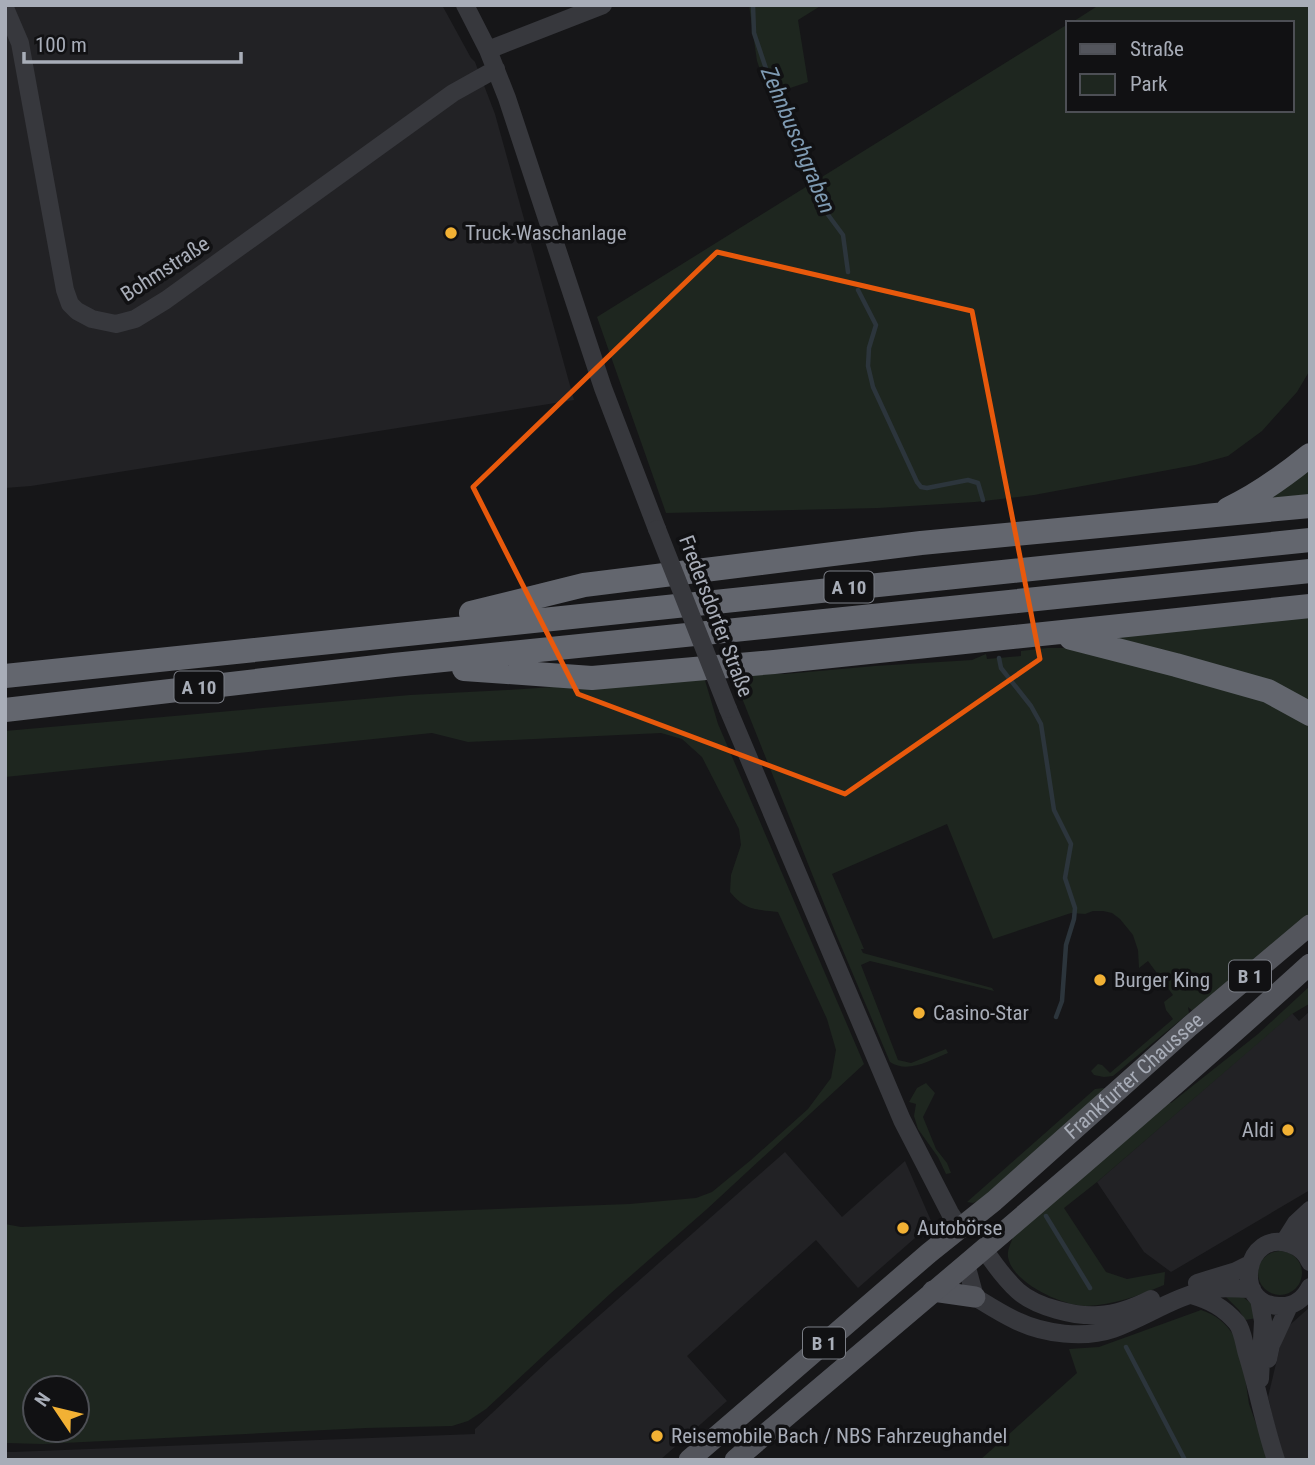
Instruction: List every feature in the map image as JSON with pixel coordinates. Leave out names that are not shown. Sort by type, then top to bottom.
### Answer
[{"type":"highway","points":[[1211,516],[1248,500],[1310,455]]},
{"type":"highway","points":[[388,635],[584,585],[921,543],[1310,506]]},
{"type":"highway","name":"A 10","points":[[5,676],[1310,540]]},
{"type":"highway","name":"A 10","points":[[5,710],[394,664],[1310,571]]},
{"type":"highway","points":[[394,664],[592,678],[774,662],[1310,606]]},
{"type":"highway","points":[[1049,634],[1268,691],[1310,714]]},
{"type":"main road","name":"Frankfurter Chaussee","points":[[689,1460],[929,1253],[994,1201],[1190,1026],[1310,925]]},
{"type":"main road","name":"Frankfurter Chaussee","points":[[735,1460],[984,1249],[1310,964]]},
{"type":"main road","points":[[960,1228],[984,1249]]},
{"type":"main road","points":[[960,1228],[966,1264]]},
{"type":"main road","points":[[933,1291],[975,1297]]},
{"type":"street","name":"Fredersdorfer Straße","points":[[465,5],[496,69],[603,388],[728,709],[902,1120],[960,1228]]},
{"type":"street","points":[[488,50],[603,5]]},
{"type":"street","name":"Bohmstraße","points":[[5,8],[20,43],[65,290],[70,304],[77,311],[92,319],[116,324],[135,319],[166,300],[453,93],[496,69]]},
{"type":"street","points":[[1298,1251],[1296,1223],[1310,1210]]},
{"type":"street","points":[[1298,1251],[1310,1231]]},
{"type":"street","points":[[1259,1393],[1263,1321],[1248,1273],[1250,1265],[1263,1247],[1272,1243],[1298,1251]]},
{"type":"street","points":[[984,1249],[1020,1293],[1044,1306],[1080,1314],[1100,1315],[1135,1307],[1161,1295],[1250,1265]]},
{"type":"street","points":[[966,1264],[975,1297],[1019,1323],[1073,1334],[1111,1330],[1191,1295],[1214,1289],[1255,1294],[1268,1304],[1278,1307],[1289,1306],[1309,1290]]},
{"type":"street","points":[[1191,1295],[1211,1301],[1239,1326],[1276,1460]]},
{"type":"street","points":[[1259,1393],[1271,1345],[1289,1306]]},
{"type":"highlighted area","points":[[717,252],[972,311],[1040,659],[845,794],[578,694],[473,487]]},
{"type":"shaded area","points":[[5,5],[442,5],[475,62],[495,114],[574,400],[5,488]]},
{"type":"shaded area","points":[[1310,1011],[1310,1190],[1171,1272],[1144,1252],[1097,1182],[1292,1013],[1299,1021]]},
{"type":"shaded area","points":[[785,1152],[842,1217],[905,1161],[932,1223],[858,1288],[816,1240],[687,1356],[727,1401],[660,1460],[5,1460],[5,1452],[475,1434],[475,1429],[550,1359]]},
{"type":"shaded area","points":[[1310,1307],[1310,1460],[1283,1460],[1268,1397],[1284,1330]]},
{"type":"green space","points":[[749,5],[822,5],[798,20],[808,82],[769,95],[757,61]]},
{"type":"green space","points":[[1099,5],[1310,5],[1310,370],[1297,392],[1262,431],[1228,456],[1195,465],[1034,495],[975,502],[878,508],[666,513],[597,317],[1066,25],[1066,112],[1294,112],[1294,21],[1074,21]]},
{"type":"green space","points":[[1310,467],[1310,501],[1251,507]]},
{"type":"green space","points":[[1310,612],[1310,704],[1089,635]]},
{"type":"green space","points":[[1069,648],[1257,696],[1310,724],[1310,918],[1197,1015],[1188,1007],[1189,1013],[1113,1076],[1094,1075],[1091,1071],[1098,1064],[1110,1073],[1173,1019],[1164,1002],[1173,995],[1148,961],[1139,968],[1138,950],[1133,935],[1112,913],[1071,913],[993,939],[947,824],[832,874],[864,949],[861,949],[863,953],[992,988],[994,991],[870,961],[861,965],[898,1060],[911,1063],[946,1049],[948,1053],[919,1065],[897,1065],[890,1062],[836,934],[732,673],[785,674],[972,660],[986,654],[987,659],[1021,656],[1021,651]]},
{"type":"green space","points":[[704,677],[718,724],[864,1064],[486,1409],[468,1421],[452,1426],[91,1442],[91,1374],[21,1374],[21,1443],[6,1443],[5,1224],[21,1227],[630,1204],[696,1198],[712,1192],[751,1160],[808,1109],[831,1078],[836,1050],[827,1019],[778,912],[746,906],[730,892],[731,875],[741,845],[739,829],[702,757],[682,739],[661,733],[468,742],[432,733],[5,777],[5,731],[410,695]]},
{"type":"green space","points":[[1310,986],[1309,1004],[1292,1014],[1064,1208],[1106,1272],[1127,1279],[1165,1272],[1164,1285],[1126,1299],[1086,1306],[1052,1297],[1019,1276],[1008,1257],[1013,1237],[1168,1101],[1171,1103],[1258,1034]]},
{"type":"green space","points":[[926,1083],[935,1093],[923,1117],[936,1149],[951,1173],[946,1174],[938,1157],[918,1129],[914,1116],[916,1104],[909,1102],[917,1088]]},
{"type":"green space","points":[[1114,1087],[978,1201],[967,1202],[1095,1089]]},
{"type":"green space","points":[[1280,1251],[1289,1252],[1296,1257],[1301,1264],[1301,1282],[1296,1289],[1289,1294],[1280,1295],[1271,1294],[1264,1289],[1259,1282],[1258,1273],[1259,1264],[1264,1257],[1271,1252]]},
{"type":"green space","points":[[1240,1295],[1251,1303],[1257,1318],[1245,1320],[1225,1296]]},
{"type":"green space","points":[[1201,1310],[1220,1320],[1234,1336],[1239,1337],[1249,1404],[1269,1460],[980,1460],[1077,1373],[1069,1349],[1099,1347]]},
{"type":"waterway","name":"Zehnbuschgraben","points":[[753,5],[754,33],[780,110],[821,195],[826,212],[843,235],[848,272]]},
{"type":"waterway","name":"Zehnbuschgraben","points":[[858,290],[876,325],[869,348],[868,366],[873,387],[917,482],[921,487],[927,488],[968,480],[978,483],[983,500]]},
{"type":"waterway","name":"Zehnbuschgraben","points":[[999,658],[1001,668],[1031,706],[1041,724],[1054,810],[1071,844],[1065,878],[1075,908],[1066,945],[1062,1001],[1056,1017]]},
{"type":"waterway","name":"Zehnbuschgraben","points":[[1046,1216],[1090,1288]]},
{"type":"waterway","name":"Zehnbuschgraben","points":[[1126,1347],[1185,1460]]},
{"type":"place","name":"Truck-Waschanlage","points":[[451,233]]},
{"type":"place","name":"Burger King","points":[[1100,980]]},
{"type":"place","name":"Casino-Star","points":[[919,1013]]},
{"type":"place","name":"Aldi","points":[[1288,1130]]},
{"type":"place","name":"Autobörse","points":[[903,1228]]},
{"type":"place","name":"Reisemobile Bach / NBS Fahrzeughandel","points":[[657,1436]]}]
